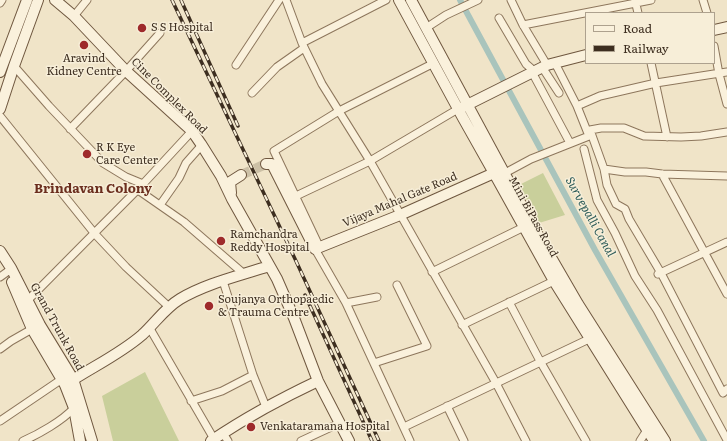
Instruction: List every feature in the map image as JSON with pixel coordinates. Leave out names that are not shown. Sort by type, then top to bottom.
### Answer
[{"type":"main road","points":[[0,72],[27,0]]},
{"type":"main road","points":[[0,109],[38,0]]},
{"type":"main road","name":"Cine Complex Road","points":[[55,0],[74,16],[126,71],[192,131],[201,144],[221,176],[232,199],[277,279],[294,318],[318,381],[349,441]]},
{"type":"main road","name":"Mini BiPass Road","points":[[399,0],[434,63],[462,107],[494,173],[524,227],[558,279],[589,339],[654,441]]},
{"type":"main road","points":[[410,0],[426,28],[462,107],[505,174],[558,279],[578,304],[665,441]]},
{"type":"main road","points":[[715,30],[727,27]]},
{"type":"main road","points":[[462,107],[542,67],[585,55]]},
{"type":"main road","points":[[266,164],[272,164],[317,248]]},
{"type":"main road","name":"Vijaya Mahal Gate Road","points":[[317,248],[400,215],[494,173]]},
{"type":"main road","points":[[232,199],[230,182],[241,175]]},
{"type":"main road","name":"Grand Trunk Road","points":[[0,251],[28,300],[67,381],[92,441]]},
{"type":"main road","points":[[0,260],[4,274],[32,329],[67,381],[80,441]]},
{"type":"main road","points":[[67,381],[104,361],[142,335],[180,299],[209,285],[269,266]]},
{"type":"main road","points":[[212,440],[226,437],[266,407],[318,381]]},
{"type":"street","points":[[74,16],[87,0]]},
{"type":"street","points":[[236,65],[279,0]]},
{"type":"street","points":[[286,0],[303,45],[322,84],[370,161],[496,383],[526,441]]},
{"type":"street","points":[[252,93],[277,67],[303,45],[386,0]]},
{"type":"street","points":[[512,0],[542,67],[570,143]]},
{"type":"street","points":[[586,12],[651,0]]},
{"type":"street","points":[[703,0],[707,12]]},
{"type":"street","points":[[426,28],[446,15],[473,1]]},
{"type":"street","points":[[635,2],[638,12]]},
{"type":"street","points":[[523,25],[585,12]]},
{"type":"street","points":[[499,18],[526,64],[542,67],[577,106],[590,133],[604,169],[607,185],[616,204],[625,209],[628,219],[723,393],[727,390]]},
{"type":"street","points":[[70,129],[160,33]]},
{"type":"street","points":[[715,52],[727,104]]},
{"type":"street","points":[[410,441],[346,304],[317,248],[296,196],[274,151],[339,111],[434,63]]},
{"type":"street","points":[[651,64],[667,137]]},
{"type":"street","points":[[14,66],[70,129],[103,163],[126,177],[143,184]]},
{"type":"street","points":[[542,67],[559,93]]},
{"type":"street","points":[[577,106],[600,96],[656,83],[727,72]]},
{"type":"street","points":[[296,196],[370,161],[462,107]]},
{"type":"street","points":[[0,116],[95,234],[126,267],[170,307]]},
{"type":"street","points":[[505,174],[531,159],[559,148],[601,128],[624,128],[644,136],[667,137],[702,136],[727,132]]},
{"type":"street","points":[[28,300],[138,190],[192,131]]},
{"type":"street","points":[[160,205],[179,178],[186,163],[201,146]]},
{"type":"street","points":[[584,149],[597,200],[615,233],[635,276],[657,310],[693,375],[710,411],[727,440]]},
{"type":"street","points":[[604,169],[625,172],[727,176]]},
{"type":"street","points":[[662,174],[727,294]]},
{"type":"street","points":[[138,190],[184,222],[244,274]]},
{"type":"street","points":[[432,272],[524,227]]},
{"type":"street","points":[[659,274],[727,242]]},
{"type":"street","points":[[462,325],[558,279]]},
{"type":"street","points":[[223,281],[253,375],[266,407]]},
{"type":"street","points":[[374,363],[427,346],[397,285]]},
{"type":"street","points":[[346,304],[377,297]]},
{"type":"street","points":[[509,302],[540,361],[586,441]]},
{"type":"street","points":[[150,327],[212,440]]},
{"type":"street","points":[[0,349],[32,329]]},
{"type":"street","points":[[404,427],[589,339]]},
{"type":"street","points":[[191,400],[222,391],[253,375]]},
{"type":"street","points":[[0,421],[67,381]]},
{"type":"street","points":[[447,406],[464,441]]},
{"type":"street","points":[[23,441],[32,437],[68,414],[74,408]]},
{"type":"street","points":[[301,441],[340,423]]},
{"type":"street","points":[[640,441],[647,430]]},
{"type":"green space","points":[[543,173],[565,215],[539,223],[519,185]]},
{"type":"green space","points":[[145,372],[179,441],[113,441],[102,396]]},
{"type":"waterway","name":"Survepalli Canal","points":[[460,0],[595,250],[704,441]]},
{"type":"tunnel","points":[[241,175],[266,164]]},
{"type":"railway","points":[[172,0],[296,261],[379,441]]},
{"type":"railway","points":[[181,0],[238,126]]},
{"type":"railway","points":[[305,295],[372,441]]},
{"type":"place","name":"S S Hospital","points":[[142,28]]},
{"type":"place","name":"Aravind Kidney Centre","points":[[84,45]]},
{"type":"place","name":"R K Eye Care Center","points":[[87,154]]},
{"type":"place","name":"Ramchandra Reddy Hospital","points":[[221,241]]},
{"type":"place","name":"Soujanya Orthopaedic & Trauma Centre","points":[[209,306]]},
{"type":"place","name":"Venkataramana Hospital","points":[[251,427]]},
{"type":"district","name":"Brindavan Colony","points":[[93,189]]}]
